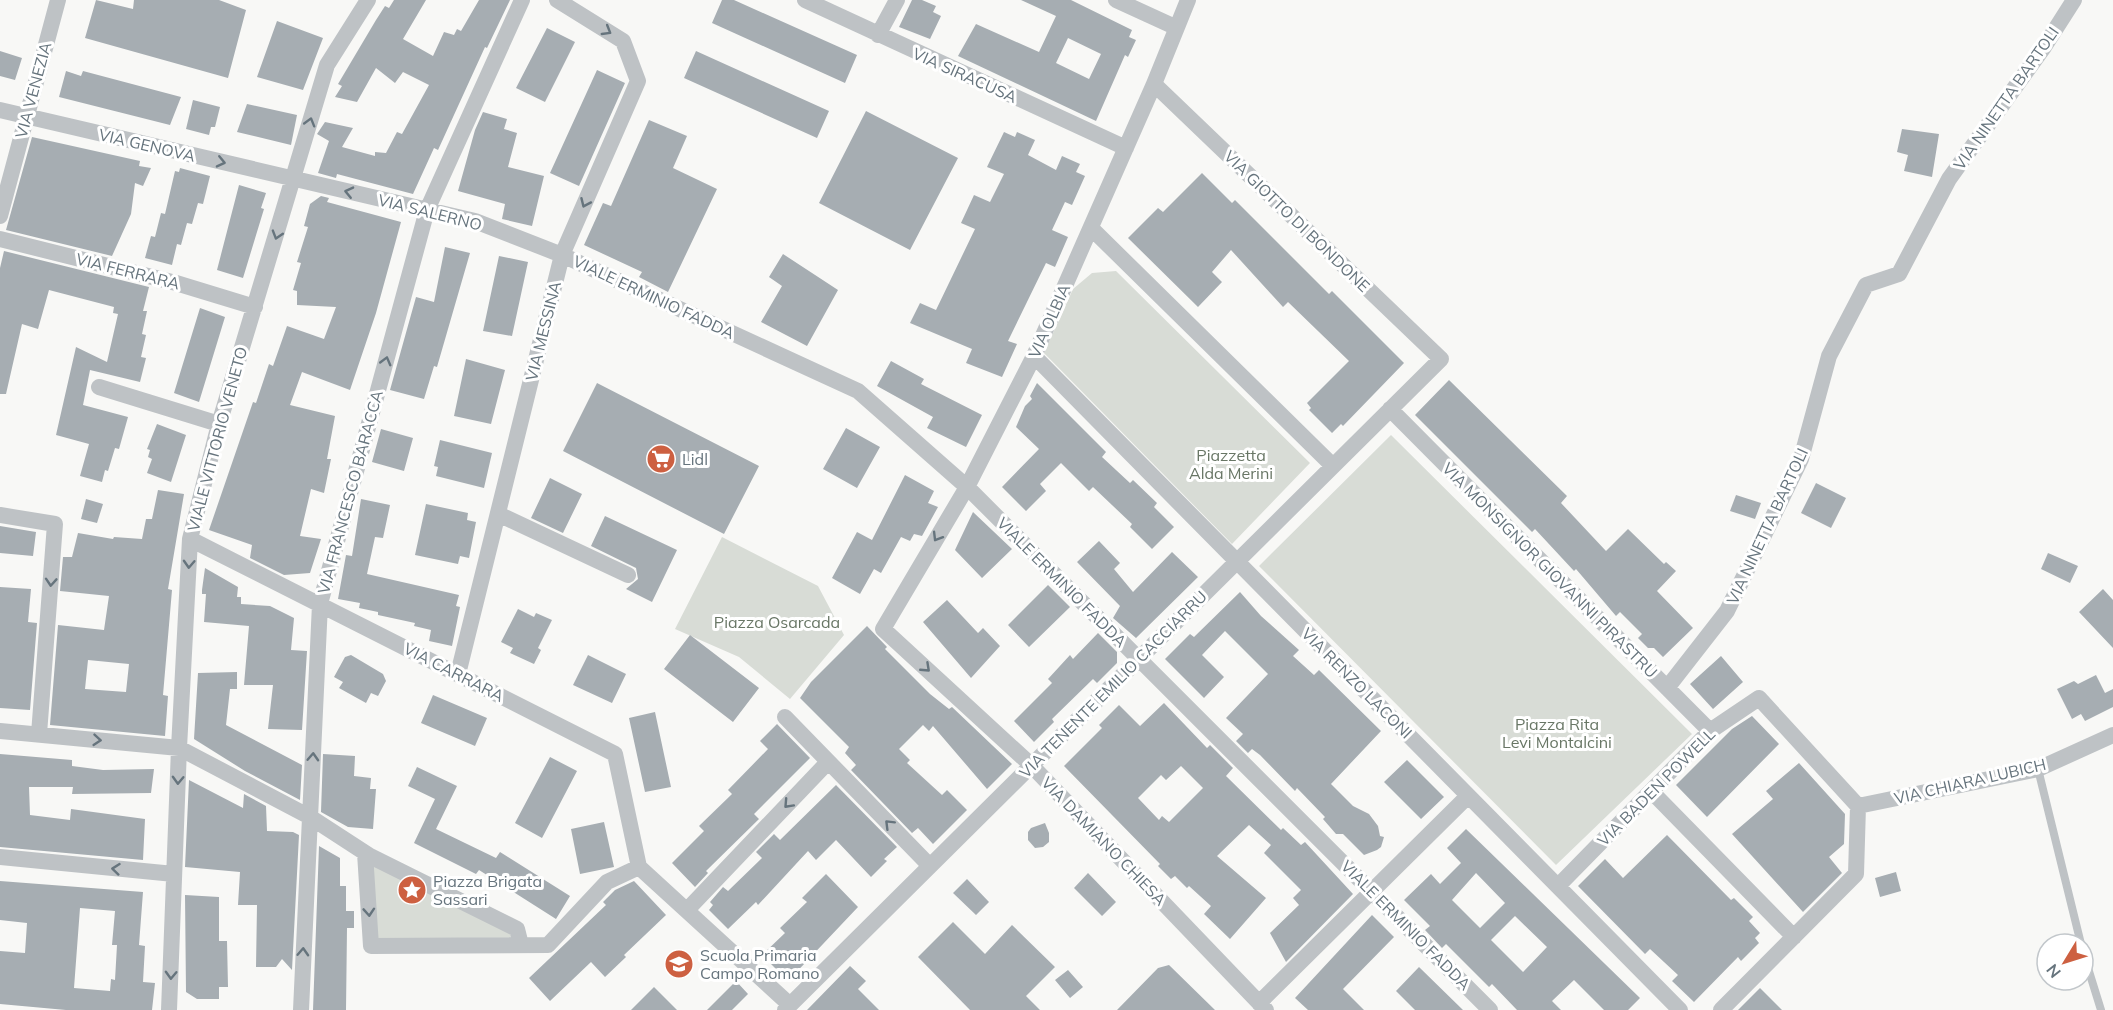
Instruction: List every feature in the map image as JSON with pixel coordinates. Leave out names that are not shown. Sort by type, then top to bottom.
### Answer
[{"type":"street","name":"VIA VENEZIA","points":[[0,216],[58,0]]},
{"type":"street","name":"VIALE VITTORIO VENETO","points":[[169,1010],[190,539],[219,424],[327,65],[368,0]]},
{"type":"street","name":"VIA FRANCESCO BARACCA","points":[[301,1010],[320,604],[427,210],[522,0]]},
{"type":"street","name":"VIA MESSINA","points":[[458,674],[562,255],[638,81],[623,41],[557,0]]},
{"type":"street","name":"VIA SIRACUSA","points":[[805,0],[1126,148]]},
{"type":"street","points":[[878,35],[897,0]]},
{"type":"street","points":[[1116,0],[1175,27]]},
{"type":"street","name":"VIA OLBIA","points":[[883,628],[967,487],[1034,356],[1154,84],[1175,27],[1188,0]]},
{"type":"street","name":"VIA NINETTA BARTOLI","points":[[1667,688],[1727,611],[1801,459],[1829,356],[1866,285],[1899,274],[1949,179],[2044,47],[2074,0]]},
{"type":"street","name":"VIA GIOTTO DI BONDONE","points":[[1154,84],[1441,359]]},
{"type":"street","name":"VIA GENOVA","points":[[0,110],[294,179]]},
{"type":"street","name":"VIA SALERNO","points":[[294,179],[475,221],[562,255]]},
{"type":"street","points":[[1091,228],[1333,466]]},
{"type":"street","name":"VIA FERRARA","points":[[0,239],[176,283],[255,307]]},
{"type":"street","name":"VIALE ERMINIO FADDA","points":[[562,255],[858,391],[967,487],[1490,1010]]},
{"type":"street","name":"VIA RENZO LACONI","points":[[1034,356],[1680,1010]]},
{"type":"street","name":"VIA TENENTE EMILIO CACCIARRU","points":[[788,1008],[1441,359]]},
{"type":"street","points":[[99,387],[219,424]]},
{"type":"street","name":"VIA MONSIGNOR GIOVANNI PIRASTRU","points":[[1390,409],[1710,731]]},
{"type":"street","points":[[498,514],[628,575]]},
{"type":"street","points":[[0,515],[55,524],[39,734]]},
{"type":"street","name":"VIA CARRARA","points":[[190,539],[615,754],[639,867]]},
{"type":"street","name":"VIA DAMIANO CHIESA","points":[[883,628],[1031,765],[1263,1006]]},
{"type":"street","name":"VIA BADEN POWELL","points":[[1558,886],[1710,731],[1759,698],[1858,806]]},
{"type":"street","points":[[785,717],[930,866]]},
{"type":"street","points":[[0,731],[179,747],[310,817],[365,854],[517,928],[521,945]]},
{"type":"street","name":"VIA CHIARA LUBICH","points":[[1858,806],[2038,769],[2113,735]]},
{"type":"street","points":[[687,910],[828,762]]},
{"type":"street","points":[[1651,791],[1794,938]]},
{"type":"street","points":[[1263,1006],[1370,890],[1468,796]]},
{"type":"street","points":[[1721,1010],[1856,874],[1858,806]]},
{"type":"street","points":[[365,854],[371,945],[548,945],[607,882],[639,867],[788,1008]]},
{"type":"street","points":[[0,857],[174,874]]},
{"type":"lane","points":[[2038,769],[2078,932]]},
{"type":"lane","points":[[2095,991],[2101,1010]]},
{"type":"green space","name":"Piazzetta Alda Merini","points":[[1116,271],[1310,463],[1232,544],[1044,353],[1073,289],[1092,273]]},
{"type":"green space","name":"Piazza Rita Levi Montalcini","points":[[1391,435],[1692,734],[1556,865],[1259,566]]},
{"type":"green space","name":"Piazza Osarcada","points":[[722,537],[818,586],[844,635],[790,699],[739,657],[675,629]]},
{"type":"green space","points":[[370,859],[510,928],[511,941],[375,938]]},
{"type":"building","points":[[96,0],[133,9],[134,0],[219,0],[246,10],[228,78],[85,38]]},
{"type":"building","points":[[394,0],[426,0],[403,39],[433,56],[444,32],[454,35],[457,29],[461,31],[479,0],[510,0],[487,48],[485,47],[438,150],[434,148],[413,194],[337,174],[336,178],[318,173],[329,141],[317,134],[325,122],[353,128],[342,147],[375,156],[375,152],[386,153],[397,132],[402,134],[429,85],[403,72],[395,83],[376,68],[357,102],[335,97],[342,86],[338,84],[376,20],[385,6],[389,8]]},
{"type":"building","points":[[722,0],[734,0],[857,55],[845,83],[712,23]]},
{"type":"building","points":[[912,0],[922,0],[936,6],[933,12],[941,16],[930,39],[899,27]]},
{"type":"building","points":[[1021,0],[1071,0],[1132,30],[1129,37],[1136,40],[1128,57],[1125,55],[1096,121],[958,56],[976,24],[1039,52],[1056,16]],"holes":[[[1068,38],[1101,54],[1089,79],[1056,63]]]},
{"type":"building","points":[[277,21],[323,38],[303,90],[257,77]]},
{"type":"building","points":[[547,28],[575,42],[545,102],[516,88]]},
{"type":"building","points":[[0,51],[22,58],[15,80],[0,76]]},
{"type":"building","points":[[696,51],[829,111],[817,138],[684,78]]},
{"type":"building","points":[[597,70],[625,83],[579,186],[550,173]]},
{"type":"building","points":[[66,71],[81,76],[83,71],[181,97],[170,125],[59,97]]},
{"type":"building","points":[[193,100],[220,107],[215,127],[211,127],[209,135],[186,129]]},
{"type":"building","points":[[247,104],[297,115],[291,145],[237,132]]},
{"type":"building","points":[[866,111],[958,158],[910,250],[819,203]]},
{"type":"building","points":[[483,112],[507,119],[504,129],[517,133],[508,167],[544,176],[532,226],[502,219],[505,204],[458,191],[475,130]]},
{"type":"building","points":[[649,120],[687,136],[673,168],[717,189],[668,292],[639,277],[642,272],[584,245],[603,203],[611,206]]},
{"type":"building","points":[[1902,129],[1939,134],[1932,177],[1904,171],[1908,155],[1897,152]]},
{"type":"building","points":[[1004,132],[1015,137],[1017,132],[1035,140],[1028,155],[1056,170],[1062,156],[1080,164],[1076,172],[1085,176],[1072,205],[1065,202],[1052,230],[1068,237],[1055,267],[1046,263],[1008,341],[1017,344],[1002,377],[966,363],[972,349],[910,323],[920,303],[936,310],[975,229],[961,223],[974,195],[990,202],[1004,174],[987,167]]},
{"type":"building","points":[[32,137],[140,161],[139,166],[151,168],[143,186],[135,183],[131,214],[112,256],[6,230]]},
{"type":"building","points":[[180,168],[210,176],[203,204],[198,203],[192,224],[187,223],[181,245],[177,244],[172,265],[145,258],[151,236],[155,237],[161,213],[165,214],[175,171],[179,172]]},
{"type":"building","points":[[1202,173],[1232,203],[1235,200],[1329,294],[1332,291],[1404,363],[1343,426],[1341,424],[1332,433],[1309,410],[1311,408],[1307,403],[1349,361],[1288,302],[1283,307],[1231,250],[1212,272],[1222,282],[1198,307],[1128,238],[1158,208],[1163,212]]},
{"type":"building","points":[[239,185],[266,193],[261,208],[264,209],[243,278],[217,270]]},
{"type":"building","points":[[321,196],[329,198],[327,202],[401,222],[376,313],[350,390],[302,372],[290,405],[335,416],[327,459],[331,459],[324,493],[311,489],[300,536],[321,539],[310,573],[284,575],[250,558],[252,545],[209,530],[253,402],[256,403],[269,364],[273,366],[287,326],[324,339],[336,307],[297,305],[297,291],[293,290],[301,263],[297,262],[308,227],[304,226],[310,204]]},
{"type":"building","points":[[445,247],[470,253],[437,367],[434,366],[424,399],[390,390],[416,297],[434,302]]},
{"type":"building","points":[[4,251],[149,287],[143,311],[147,311],[142,334],[146,335],[141,357],[146,358],[140,382],[90,370],[83,405],[128,417],[119,449],[115,448],[102,482],[80,476],[89,444],[56,435],[76,347],[107,362],[118,314],[113,313],[114,307],[49,290],[38,329],[22,324],[6,394],[0,394],[0,268]]},
{"type":"building","points":[[783,254],[838,290],[807,346],[761,322],[782,286],[769,277]]},
{"type":"building","points":[[499,256],[528,262],[512,336],[483,331]]},
{"type":"building","points":[[200,308],[225,317],[199,402],[174,393]]},
{"type":"building","points":[[466,359],[505,370],[491,424],[454,416]]},
{"type":"building","points":[[891,361],[924,379],[921,384],[982,415],[966,447],[927,428],[933,417],[877,386]]},
{"type":"building","points":[[1449,380],[1567,496],[1561,503],[1606,551],[1628,529],[1664,564],[1666,562],[1676,571],[1657,591],[1693,628],[1663,657],[1654,648],[1648,648],[1638,638],[1642,634],[1620,612],[1616,616],[1576,569],[1574,571],[1535,529],[1532,532],[1415,415]]},
{"type":"building","name":"Lidl","points":[[597,383],[759,466],[724,534],[563,451]]},
{"type":"building","points":[[1037,383],[1106,452],[1102,457],[1130,483],[1133,480],[1157,503],[1154,507],[1174,527],[1152,549],[1130,527],[1132,524],[1093,487],[1089,491],[1061,463],[1040,484],[1046,491],[1026,511],[1002,487],[1039,449],[1016,427],[1025,406],[1032,399],[1030,396]]},
{"type":"building","points":[[157,424],[186,435],[171,482],[147,473],[152,459],[148,457],[150,450],[147,449]]},
{"type":"building","points":[[846,428],[880,447],[857,488],[823,469]]},
{"type":"building","points":[[381,429],[413,438],[404,471],[372,462]]},
{"type":"building","points":[[440,440],[492,453],[484,488],[436,476],[438,467],[434,466]]},
{"type":"building","points":[[905,475],[934,491],[928,503],[938,507],[922,536],[914,534],[910,541],[901,537],[881,573],[874,569],[860,594],[832,578],[857,532],[872,540]]},
{"type":"building","points":[[550,478],[582,494],[563,533],[531,518]]},
{"type":"building","points":[[1816,483],[1846,498],[1831,528],[1801,513]]},
{"type":"building","points":[[158,490],[184,494],[168,589],[172,590],[163,695],[168,696],[165,736],[50,725],[58,625],[104,630],[109,596],[60,591],[63,557],[72,557],[78,533],[113,539],[114,537],[142,539],[146,519],[152,519]],"holes":[[[88,660],[129,664],[126,692],[85,689]]]},
{"type":"building","points":[[1736,495],[1761,503],[1755,519],[1730,511]]},
{"type":"building","points":[[86,499],[103,504],[97,523],[81,519]]},
{"type":"building","points":[[361,499],[390,505],[383,538],[375,537],[367,574],[459,595],[456,606],[460,607],[452,646],[429,641],[431,630],[414,626],[415,623],[378,615],[378,612],[359,608],[360,603],[338,599],[346,555],[352,556]]},
{"type":"building","points":[[426,504],[468,513],[467,520],[476,522],[469,558],[460,556],[458,564],[415,555]]},
{"type":"building","points":[[973,512],[1012,549],[982,578],[955,550]]},
{"type":"building","points":[[605,516],[677,550],[652,602],[626,589],[638,579],[636,568],[591,546]]},
{"type":"building","points":[[0,526],[36,532],[33,556],[0,553]]},
{"type":"building","points":[[1099,541],[1120,563],[1114,569],[1133,592],[1172,552],[1198,577],[1136,638],[1113,618],[1120,606],[1077,562]]},
{"type":"building","points":[[2048,553],[2078,566],[2070,583],[2041,569]]},
{"type":"building","points":[[205,568],[238,587],[237,597],[241,597],[241,604],[270,606],[294,618],[291,650],[307,651],[302,730],[268,729],[273,685],[244,685],[249,626],[204,622],[206,594],[202,594],[202,590]]},
{"type":"building","points":[[1048,585],[1070,607],[1029,647],[1008,625]]},
{"type":"building","points":[[0,587],[31,589],[28,622],[37,623],[30,710],[0,708]]},
{"type":"building","points":[[2103,589],[2113,600],[2113,648],[2079,612]]},
{"type":"building","points":[[1240,592],[1261,616],[1299,650],[1293,656],[1314,675],[1319,670],[1381,731],[1331,784],[1353,806],[1369,814],[1378,826],[1380,836],[1384,837],[1381,847],[1377,850],[1364,855],[1343,834],[1336,834],[1323,819],[1325,817],[1297,788],[1295,791],[1260,755],[1252,749],[1248,753],[1236,741],[1243,734],[1226,718],[1268,674],[1225,631],[1202,655],[1224,677],[1204,698],[1165,659],[1190,634],[1194,637]]},
{"type":"building","points":[[947,600],[978,633],[983,628],[1000,646],[971,678],[923,622]]},
{"type":"building","points":[[518,609],[534,617],[536,613],[552,620],[538,648],[541,650],[534,664],[510,653],[513,648],[501,642]]},
{"type":"building","points":[[867,626],[887,647],[885,649],[930,694],[949,709],[952,707],[1012,764],[987,789],[933,726],[929,731],[923,725],[899,749],[910,760],[907,763],[942,795],[947,790],[967,810],[933,844],[918,828],[912,833],[851,770],[856,765],[845,753],[849,747],[800,698],[811,682]]},
{"type":"building","points":[[1098,633],[1117,652],[1117,663],[1097,683],[1093,679],[1052,719],[1054,722],[1034,742],[1014,721],[1052,683],[1048,679],[1070,655],[1073,659]]},
{"type":"building","points":[[690,635],[759,688],[733,722],[664,669]]},
{"type":"building","points":[[351,655],[383,674],[386,681],[378,696],[371,693],[366,703],[339,688],[343,682],[334,677],[345,657]]},
{"type":"building","points":[[588,655],[626,674],[612,703],[573,685]]},
{"type":"building","points":[[1721,656],[1743,682],[1713,709],[1690,684]]},
{"type":"building","points":[[237,672],[237,689],[230,689],[226,725],[302,765],[300,800],[245,771],[194,739],[198,673]]},
{"type":"building","points":[[2096,675],[2105,693],[2113,689],[2113,707],[2085,721],[2081,714],[2072,719],[2057,689],[2074,681],[2078,684]]},
{"type":"building","points":[[433,695],[487,718],[475,746],[421,723]]},
{"type":"building","points":[[1164,703],[1207,748],[1210,745],[1233,768],[1226,776],[1281,830],[1283,828],[1301,845],[1305,842],[1353,894],[1286,962],[1270,933],[1299,905],[1293,898],[1301,890],[1264,853],[1271,845],[1249,825],[1217,856],[1266,898],[1230,939],[1204,914],[1211,906],[1175,876],[1171,879],[1158,866],[1160,864],[1064,766],[1102,728],[1099,725],[1119,705],[1140,726]],"holes":[[[1181,766],[1203,788],[1169,822],[1162,816],[1159,820],[1138,798],[1161,775],[1166,780]]]},
{"type":"building","points":[[655,712],[671,787],[645,792],[629,718]]},
{"type":"building","points":[[1752,716],[1779,744],[1707,817],[1676,785],[1732,729]]},
{"type":"building","points":[[777,724],[810,758],[754,814],[759,819],[706,871],[708,873],[695,887],[672,863],[704,831],[699,826],[732,794],[728,790],[768,749],[760,741]]},
{"type":"building","points":[[0,754],[72,760],[72,766],[103,770],[154,769],[151,793],[72,794],[73,787],[29,787],[30,815],[70,820],[71,809],[145,819],[143,860],[0,847]]},
{"type":"building","points":[[323,754],[355,756],[354,776],[371,778],[370,789],[376,789],[373,829],[348,827],[321,812]]},
{"type":"building","points":[[550,757],[577,771],[542,838],[515,823]]},
{"type":"building","points":[[1407,760],[1444,797],[1421,819],[1384,782]]},
{"type":"building","points":[[1799,763],[1845,814],[1844,844],[1829,857],[1842,873],[1803,912],[1732,834],[1773,799],[1766,791]]},
{"type":"building","points":[[417,767],[457,786],[436,829],[496,858],[500,852],[570,896],[556,919],[479,870],[476,874],[414,843],[435,799],[408,786]]},
{"type":"building","points":[[189,780],[243,808],[244,794],[266,806],[267,831],[293,832],[299,835],[292,970],[282,959],[276,967],[256,967],[257,905],[238,905],[240,872],[185,867]]},
{"type":"building","points":[[836,785],[897,847],[884,859],[887,861],[871,877],[836,840],[816,860],[808,851],[758,905],[756,902],[728,929],[709,910],[713,905],[710,902],[723,887],[728,891],[762,858],[756,852],[774,834],[780,840]]},
{"type":"building","points":[[604,822],[614,867],[580,874],[571,829]]},
{"type":"building","points":[[1045,823],[1049,833],[1049,842],[1043,847],[1035,848],[1028,840],[1028,832],[1031,828]]},
{"type":"building","points":[[1466,829],[1640,998],[1628,1010],[1604,1010],[1574,980],[1552,1001],[1561,1010],[1517,1010],[1492,984],[1489,987],[1446,944],[1442,948],[1425,930],[1430,926],[1404,900],[1431,874],[1440,884],[1461,863],[1447,848]],"holes":[[[1476,873],[1505,903],[1480,928],[1452,900]],[[1515,916],[1547,947],[1523,972],[1491,940]]]},
{"type":"building","points":[[1667,835],[1731,900],[1734,898],[1753,917],[1749,921],[1760,933],[1755,938],[1759,943],[1741,961],[1738,957],[1694,1002],[1672,981],[1678,975],[1650,949],[1645,954],[1578,886],[1605,859],[1623,878]]},
{"type":"building","points":[[319,846],[340,858],[340,886],[346,886],[346,911],[354,911],[354,928],[347,928],[346,1010],[313,1010]]},
{"type":"building","points":[[1896,872],[1901,891],[1880,897],[1875,878]]},
{"type":"building","points":[[1088,873],[1116,902],[1102,916],[1074,888]]},
{"type":"building","points":[[826,874],[858,907],[788,981],[762,955],[785,933],[780,928],[807,902],[802,898]]},
{"type":"building","points":[[967,879],[989,902],[976,915],[953,893]]},
{"type":"building","points":[[0,881],[143,892],[139,945],[145,946],[143,982],[155,983],[152,1010],[66,1010],[0,1004],[0,951],[25,953],[27,923],[0,920]],"holes":[[[80,908],[115,911],[112,945],[117,945],[115,980],[111,979],[110,991],[74,988]]]},
{"type":"building","points":[[634,881],[666,915],[624,955],[626,957],[605,977],[591,962],[550,1001],[529,978],[606,905],[603,902],[615,890]]},
{"type":"building","points":[[185,895],[219,897],[219,941],[227,941],[228,987],[219,987],[219,999],[197,999],[186,992]]},
{"type":"building","points":[[1372,915],[1394,937],[1343,989],[1364,1010],[1308,1010],[1295,998]]},
{"type":"building","points":[[953,922],[985,954],[1012,925],[1055,967],[1026,996],[1040,1010],[970,1010],[918,957]]},
{"type":"building","points":[[1169,965],[1215,1010],[1117,1010],[1158,968]]},
{"type":"building","points":[[850,966],[866,981],[858,989],[879,1010],[807,1010]]},
{"type":"building","points":[[1419,967],[1463,1010],[1415,1010],[1396,991]]},
{"type":"building","points":[[1068,970],[1083,987],[1070,998],[1055,980]]},
{"type":"building","points":[[736,981],[748,994],[732,1010],[707,1010]]},
{"type":"building","points":[[654,987],[677,1010],[631,1010]]},
{"type":"building","points":[[1760,988],[1782,1010],[1738,1010]]},
{"type":"place","name":"Lidl","points":[[661,459]]},
{"type":"place","name":"Piazza Brigata Sassari","points":[[412,890]]},
{"type":"place","name":"Scuola Primaria Campo Romano","points":[[679,964]]}]
